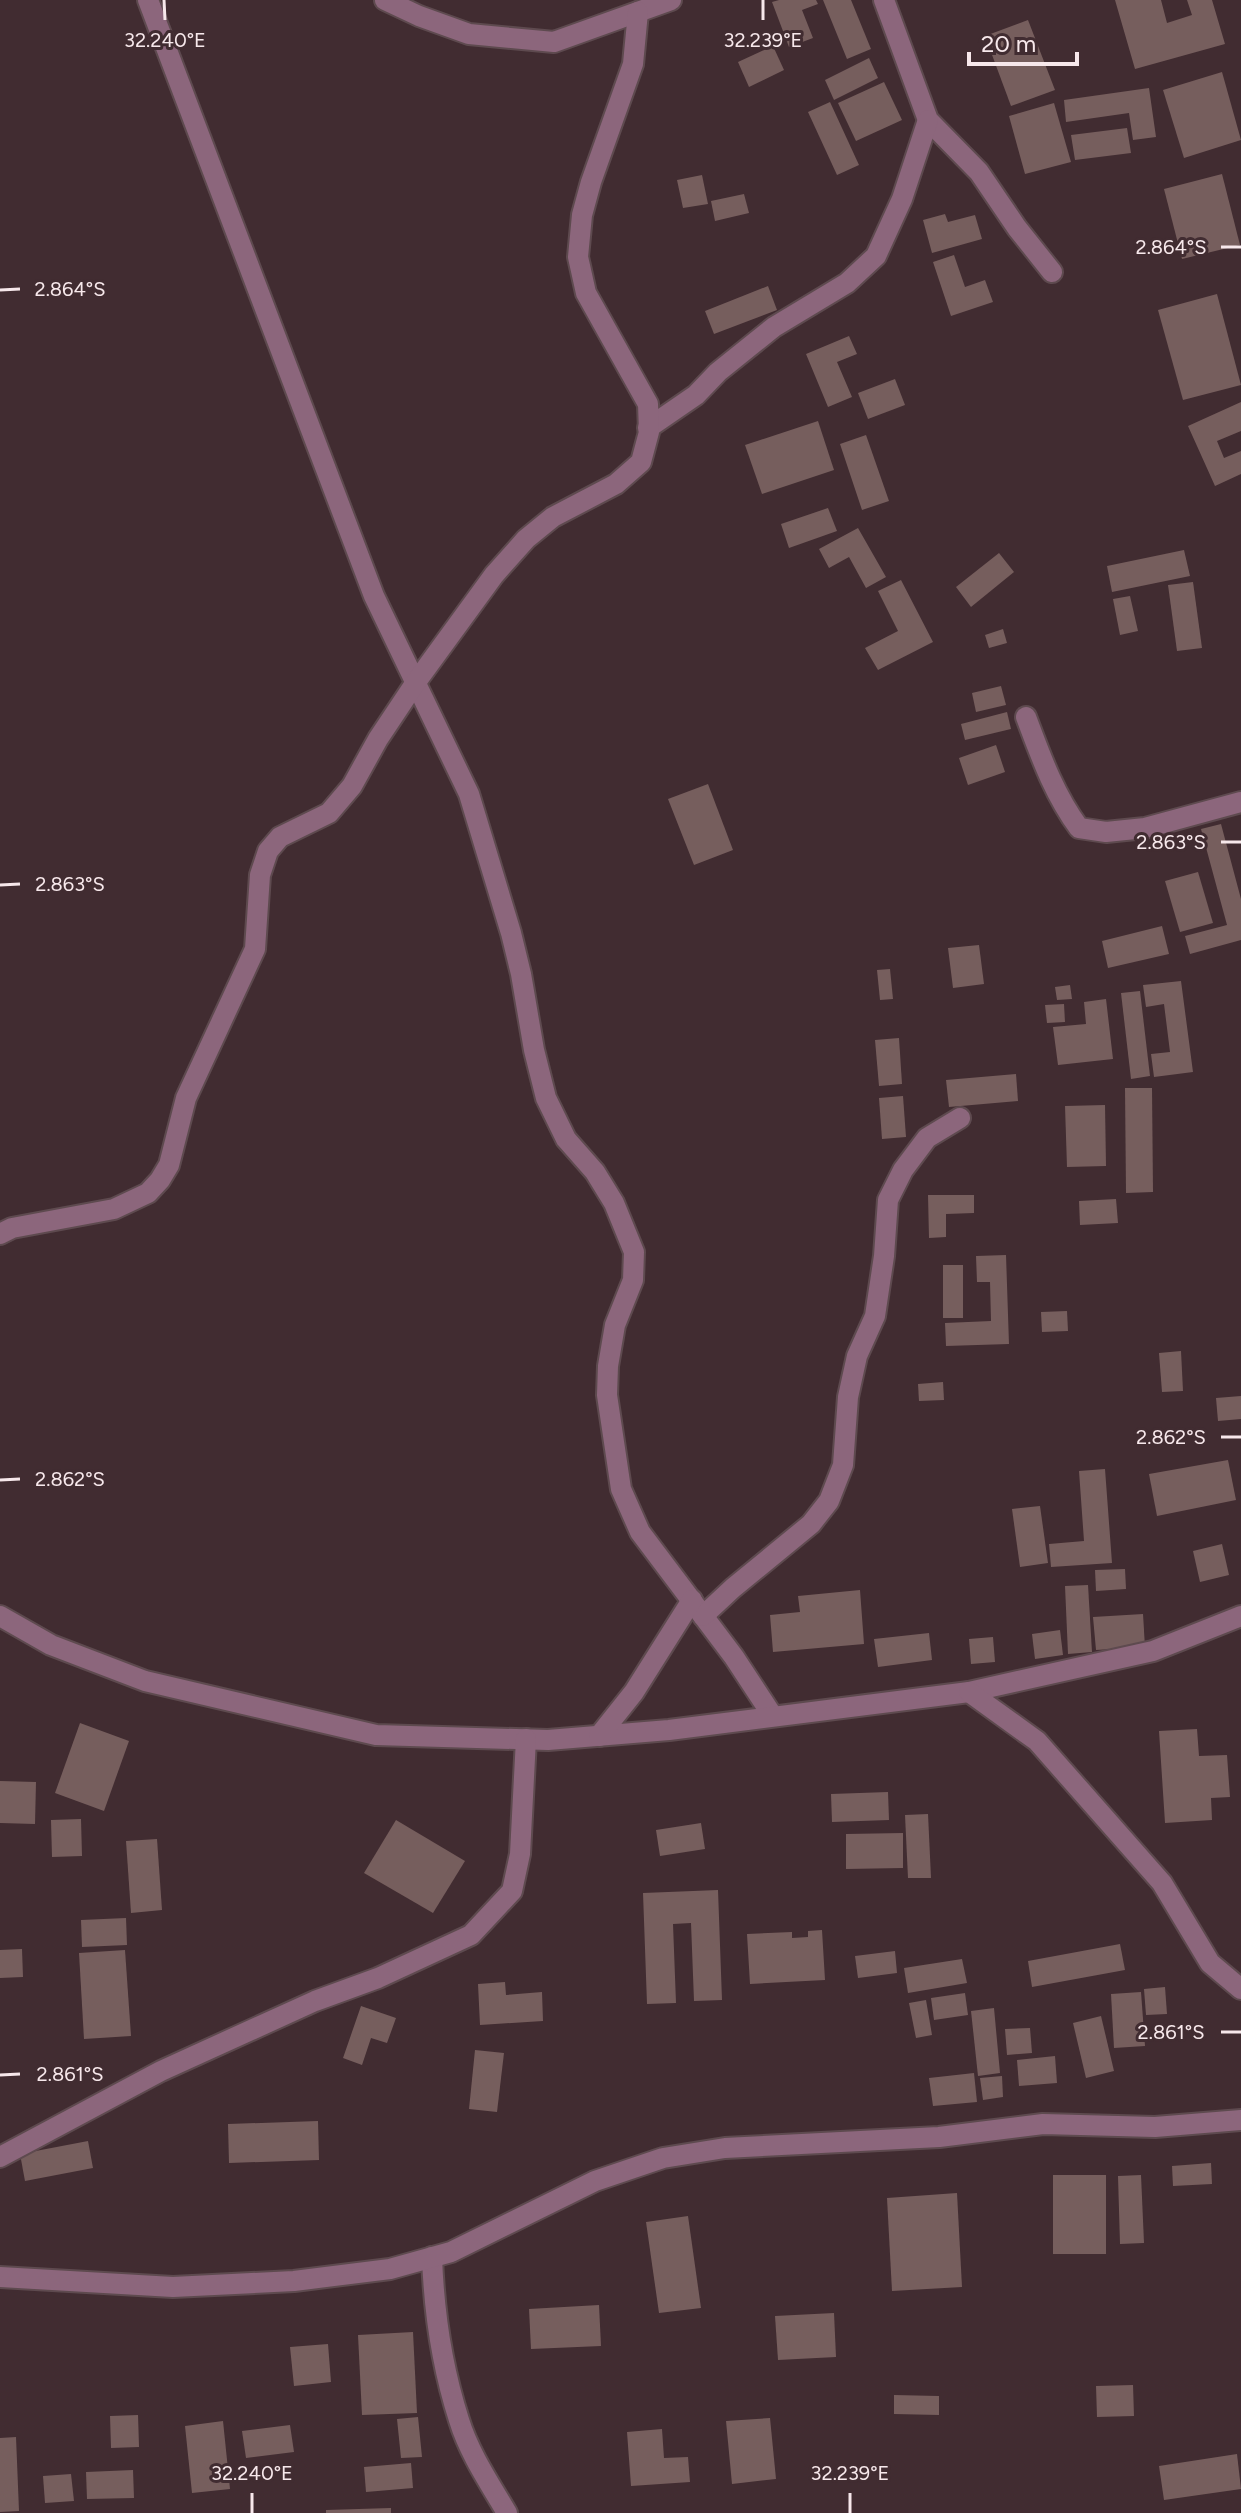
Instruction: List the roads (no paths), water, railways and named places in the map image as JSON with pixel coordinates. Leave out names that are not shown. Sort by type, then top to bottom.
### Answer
[{"type":"street","points":[[148,0],[374,596],[469,794],[521,974],[546,1098],[566,1139],[595,1172],[614,1203],[634,1252],[633,1280],[615,1325],[608,1366],[607,1395],[621,1489],[640,1532],[734,1657],[772,1715]]},
{"type":"street","points":[[385,0],[469,34],[554,42],[671,0]]},
{"type":"street","points":[[884,0],[928,120],[979,172],[1052,272]]},
{"type":"street","points":[[0,1234],[12,1228],[114,1209],[148,1193],[160,1180],[169,1165],[186,1098],[255,949],[260,875],[268,851],[280,837],[329,813],[352,786],[378,739],[416,682],[494,575],[526,539],[553,517],[616,484],[641,462],[648,428],[648,404],[586,293],[578,257],[582,215],[591,182],[633,64],[638,12]]},
{"type":"street","points":[[648,428],[696,395],[718,372],[774,327],[847,283],[876,256],[902,199],[928,120]]},
{"type":"street","points":[[1026,717],[1062,805],[1079,828],[1106,832],[1145,828],[1241,802]]},
{"type":"street","points":[[599,1736],[697,1608],[733,1588],[811,1524],[829,1501],[843,1465],[848,1397],[857,1356],[875,1316],[888,1200],[903,1170],[927,1138],[960,1118]]},
{"type":"street","points":[[0,1616],[51,1645],[145,1681],[376,1735],[526,1739],[669,1730],[969,1692],[1153,1651],[1241,1616]]},
{"type":"street","points":[[969,1692],[1037,1741],[1162,1883],[1210,1963],[1241,1989]]},
{"type":"street","points":[[0,2157],[161,2071],[471,1935],[512,1891],[520,1854],[526,1739]]},
{"type":"street","points":[[0,2277],[173,2287],[294,2281],[390,2269],[451,2252],[595,2181],[663,2158],[725,2148],[939,2137],[1043,2124],[1155,2127],[1241,2120]]},
{"type":"street","points":[[432,2257],[434,2312],[460,2422],[507,2513]]}]
